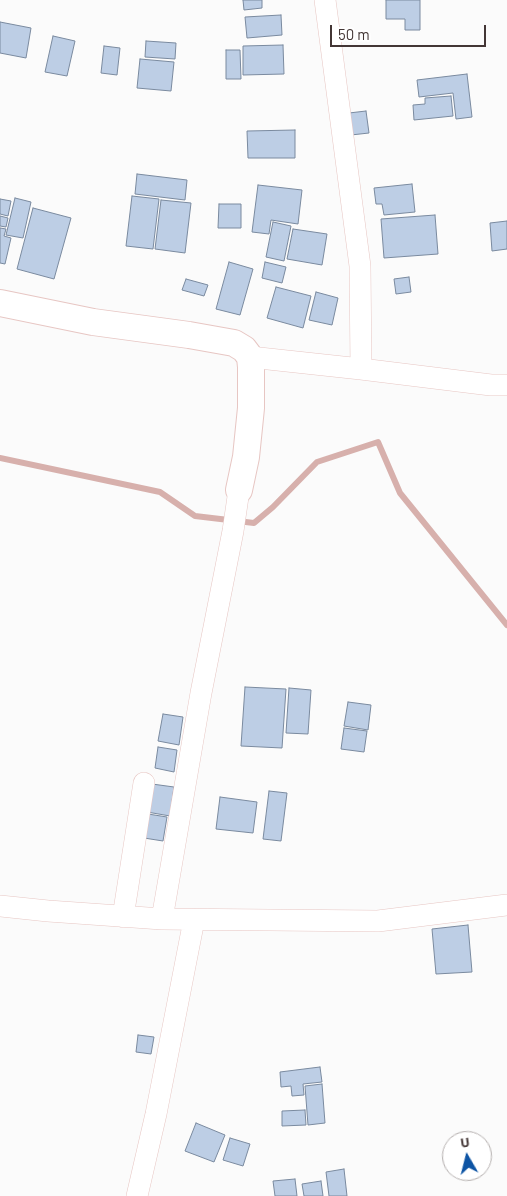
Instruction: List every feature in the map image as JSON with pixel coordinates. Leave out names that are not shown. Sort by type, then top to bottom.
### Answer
[{"type":"street","points":[[325,0],[360,266],[361,369]]},
{"type":"street","points":[[0,303],[94,322],[234,343],[244,349],[250,356],[251,408],[246,457],[201,693],[162,920]]},
{"type":"street","points":[[250,356],[490,386],[507,385]]},
{"type":"street","points":[[123,917],[144,783]]},
{"type":"street","points":[[0,906],[48,912],[162,920],[378,921],[507,905]]},
{"type":"street","points":[[137,1196],[156,1114],[194,920]]},
{"type":"building","points":[[243,0],[262,0],[262,8],[244,10]]},
{"type":"building","points":[[386,0],[420,0],[420,30],[405,30],[405,19],[386,19]]},
{"type":"building","points":[[281,15],[282,35],[247,38],[245,17]]},
{"type":"building","points":[[0,22],[31,28],[26,58],[0,53]]},
{"type":"building","points":[[53,36],[75,41],[67,76],[45,72]]},
{"type":"building","points":[[146,41],[176,43],[175,59],[145,57]]},
{"type":"building","points":[[283,45],[284,74],[243,75],[243,46]]},
{"type":"building","points":[[104,46],[120,48],[117,75],[101,73]]},
{"type":"building","points":[[226,50],[240,50],[241,79],[226,79]]},
{"type":"building","points":[[140,59],[174,62],[171,91],[137,88]]},
{"type":"building","points":[[467,74],[472,117],[456,119],[453,93],[419,97],[417,80]]},
{"type":"building","points":[[451,96],[453,116],[414,120],[413,105],[425,104],[425,98]]},
{"type":"building","points":[[366,111],[369,133],[351,135],[349,113]]},
{"type":"building","points":[[295,130],[295,158],[248,158],[247,131]]},
{"type":"building","points":[[137,174],[187,180],[185,200],[135,194]]},
{"type":"building","points":[[412,184],[415,212],[384,215],[382,204],[376,204],[374,188]]},
{"type":"building","points":[[258,185],[302,190],[298,224],[271,220],[269,234],[252,232]]},
{"type":"building","points":[[132,196],[159,199],[153,249],[126,246]]},
{"type":"building","points":[[15,198],[31,202],[23,238],[6,235]]},
{"type":"building","points":[[0,199],[11,201],[8,216],[0,214]]},
{"type":"building","points":[[161,200],[191,203],[185,253],[155,249]]},
{"type":"building","points":[[219,204],[241,204],[241,228],[218,228]]},
{"type":"building","points":[[33,208],[71,218],[54,279],[17,269]]},
{"type":"building","points":[[435,215],[438,254],[384,258],[381,219]]},
{"type":"building","points":[[0,216],[8,218],[6,227],[0,226]]},
{"type":"building","points":[[507,221],[507,249],[492,251],[490,223]]},
{"type":"building","points":[[273,222],[291,226],[284,261],[266,257]]},
{"type":"building","points":[[0,228],[6,229],[4,236],[11,238],[5,264],[0,263]]},
{"type":"building","points":[[293,229],[327,234],[322,265],[287,259]]},
{"type":"building","points":[[229,262],[253,269],[240,315],[216,309]]},
{"type":"building","points":[[265,262],[286,267],[282,283],[262,278]]},
{"type":"building","points":[[409,277],[411,292],[396,294],[394,279]]},
{"type":"building","points":[[186,279],[208,285],[204,296],[182,290]]},
{"type":"building","points":[[276,287],[311,296],[303,328],[267,318]]},
{"type":"building","points":[[316,292],[338,298],[332,325],[309,320]]},
{"type":"building","points":[[245,687],[286,689],[282,748],[241,746]]},
{"type":"building","points":[[289,688],[311,690],[308,734],[286,733]]},
{"type":"building","points":[[348,702],[371,705],[368,730],[344,726]]},
{"type":"building","points":[[163,714],[183,717],[179,745],[158,741]]},
{"type":"building","points":[[344,728],[367,731],[364,752],[341,749]]},
{"type":"building","points":[[158,747],[177,750],[174,772],[155,768]]},
{"type":"building","points":[[152,784],[174,787],[170,816],[147,812]]},
{"type":"building","points":[[269,791],[287,793],[281,841],[263,839]]},
{"type":"building","points":[[220,797],[257,802],[253,833],[216,829]]},
{"type":"building","points":[[148,814],[167,817],[163,841],[144,838]]},
{"type":"building","points":[[468,925],[472,972],[436,974],[432,929]]},
{"type":"building","points":[[138,1035],[154,1037],[151,1054],[136,1052]]},
{"type":"building","points":[[320,1067],[322,1082],[303,1084],[304,1095],[292,1096],[291,1086],[281,1087],[280,1072]]},
{"type":"building","points":[[322,1084],[325,1123],[308,1125],[305,1086]]},
{"type":"building","points":[[305,1110],[306,1125],[282,1126],[282,1111]]},
{"type":"building","points":[[196,1123],[225,1135],[214,1162],[185,1151]]},
{"type":"building","points":[[230,1138],[250,1144],[243,1166],[223,1160]]},
{"type":"building","points":[[344,1169],[347,1196],[329,1196],[326,1172]]},
{"type":"building","points":[[295,1179],[297,1196],[275,1196],[273,1181]]},
{"type":"building","points":[[321,1181],[323,1196],[304,1196],[302,1184]]},
{"type":"waterway","points":[[0,458],[160,492],[195,516],[254,523],[273,507],[317,462],[378,442],[400,493],[507,625]]}]
